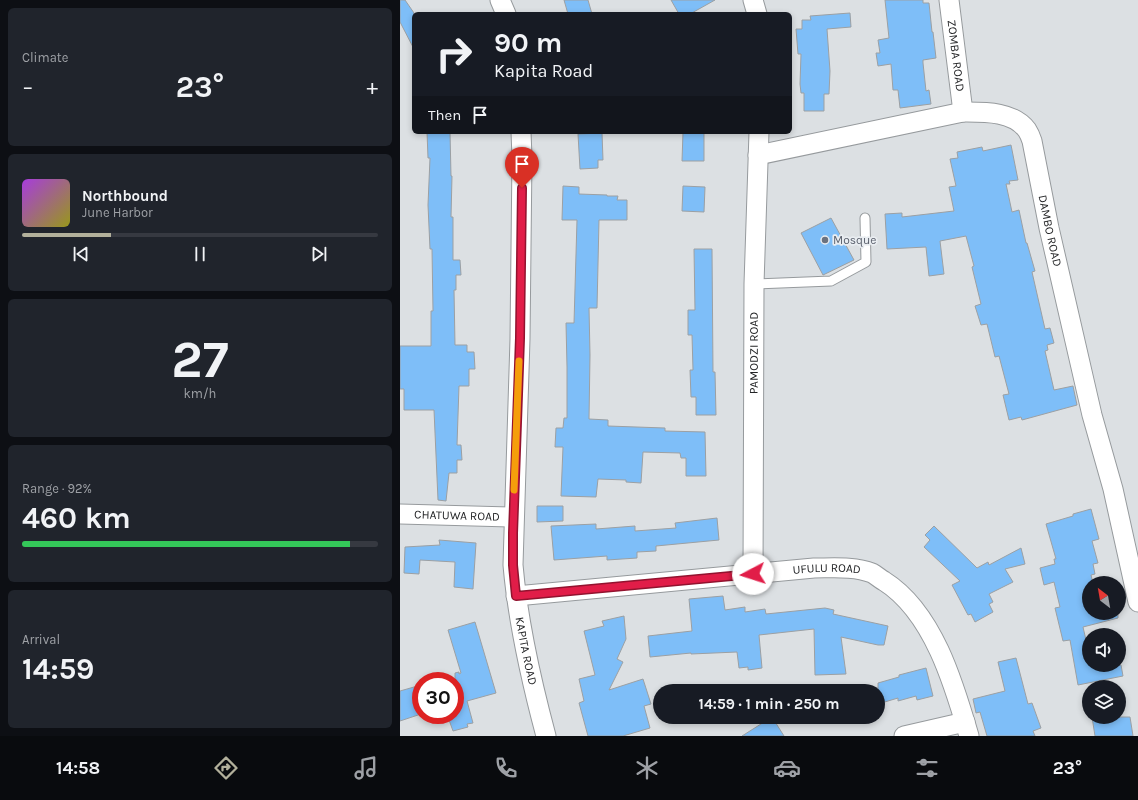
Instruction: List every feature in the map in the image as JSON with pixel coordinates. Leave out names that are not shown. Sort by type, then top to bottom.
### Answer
[{"type":"street","points":[[500,0],[505,12]]},
{"type":"street","points":[[753,0],[756,12]]},
{"type":"street","name":"ZOMBA ROAD","points":[[949,0],[963,112]]},
{"type":"street","name":"DAMBO ROAD","points":[[758,155],[963,112],[987,112],[1003,115],[1017,122],[1027,130],[1032,141],[1049,228],[1092,415],[1113,490],[1138,602]]},
{"type":"street","name":"KAPITA ROAD","points":[[521,134],[520,338],[513,518],[513,565],[516,596],[533,688],[546,736]]},
{"type":"street","name":"PAMODZI ROAD","points":[[753,574],[754,284],[759,134]]},
{"type":"street","name":"CHATUWA ROAD","points":[[400,514],[513,518]]},
{"type":"street","name":"UFULU ROAD","points":[[516,596],[814,568],[845,568],[872,573],[893,587],[910,605],[925,625],[947,668],[967,729]]},
{"type":"street","points":[[904,736],[967,729]]},
{"type":"lane","points":[[754,284],[831,281],[866,262],[865,218]]},
{"type":"building","points":[[400,0],[405,0],[413,12],[412,12],[412,45],[400,22]]},
{"type":"building","points":[[564,0],[588,0],[591,12],[567,12]]},
{"type":"building","points":[[671,0],[715,0],[694,12],[678,12]]},
{"type":"building","points":[[885,0],[923,0],[923,3],[929,3],[936,58],[923,60],[923,63],[926,91],[929,90],[931,104],[900,108],[898,90],[893,90],[891,64],[878,66],[876,53],[880,53],[878,40],[889,38]]},
{"type":"building","points":[[850,13],[851,27],[827,29],[830,71],[829,94],[824,94],[824,111],[804,111],[804,93],[801,93],[800,84],[801,54],[798,54],[796,29],[802,29],[802,20],[811,20],[810,16]]},
{"type":"building","points":[[427,134],[450,134],[453,260],[460,260],[461,275],[456,275],[456,290],[454,290],[455,345],[467,345],[467,352],[474,352],[475,369],[469,369],[469,386],[459,386],[457,445],[461,445],[462,460],[457,460],[457,473],[449,473],[446,501],[438,500],[434,410],[404,410],[404,389],[400,389],[400,346],[431,346],[431,311],[433,311],[432,249],[430,249],[428,205],[430,158],[428,158]]},
{"type":"building","points":[[578,134],[602,134],[603,160],[598,160],[598,168],[580,169]]},
{"type":"building","points":[[683,134],[704,134],[704,161],[682,161]]},
{"type":"building","points":[[1011,145],[1018,180],[1009,181],[1010,184],[1006,184],[1012,212],[1019,210],[1026,243],[1035,271],[1032,272],[1045,329],[1050,328],[1054,343],[1047,345],[1048,350],[1045,351],[1054,390],[1073,386],[1077,405],[1022,420],[1021,417],[1009,420],[1003,395],[1009,394],[999,356],[995,357],[987,324],[981,325],[975,306],[981,304],[972,267],[974,266],[966,236],[940,241],[944,274],[929,276],[926,247],[887,249],[885,214],[902,213],[902,217],[954,211],[949,187],[956,186],[950,159],[958,158],[957,152],[982,147],[983,151]]},
{"type":"building","points":[[563,186],[579,187],[579,194],[618,196],[617,200],[627,200],[627,220],[599,220],[597,308],[589,308],[589,419],[608,420],[608,426],[665,428],[665,431],[705,432],[706,476],[686,476],[686,458],[681,458],[680,453],[643,452],[641,483],[626,482],[626,480],[598,479],[596,497],[561,496],[563,447],[555,447],[556,428],[563,428],[564,418],[567,418],[566,323],[574,323],[577,220],[562,220]]},
{"type":"building","points":[[683,186],[705,187],[704,212],[682,211]]},
{"type":"building","points":[[831,218],[854,260],[823,275],[801,233]]},
{"type":"building","points":[[694,249],[712,249],[713,372],[715,372],[716,415],[696,415],[696,397],[691,397],[690,370],[693,370],[692,335],[688,335],[688,310],[695,310]]},
{"type":"building","points":[[537,506],[563,506],[563,521],[537,522]]},
{"type":"building","points":[[1091,509],[1099,539],[1092,541],[1098,563],[1093,564],[1095,574],[1091,576],[1082,576],[1082,620],[1110,620],[1082,628],[1082,672],[1122,672],[1123,676],[1103,680],[1082,680],[1082,684],[1078,685],[1070,640],[1063,641],[1055,608],[1060,607],[1054,582],[1044,585],[1040,568],[1055,564],[1054,559],[1056,559],[1046,524],[1073,516],[1073,514]]},
{"type":"building","points":[[717,518],[719,540],[656,546],[656,551],[637,552],[637,558],[607,560],[607,556],[554,560],[551,526],[596,524],[596,529],[635,526],[635,531],[676,528],[675,523]]},
{"type":"building","points":[[934,526],[977,568],[988,562],[989,565],[1021,548],[1025,564],[1005,569],[1013,582],[989,594],[993,602],[989,604],[993,612],[975,622],[971,614],[968,615],[952,585],[960,581],[924,547],[930,540],[925,535]]},
{"type":"building","points":[[439,540],[476,543],[473,589],[454,587],[455,562],[420,560],[419,574],[404,573],[405,547],[440,545]]},
{"type":"building","points":[[723,596],[725,610],[745,607],[745,612],[765,609],[766,614],[825,608],[834,610],[833,614],[888,626],[884,645],[841,637],[846,674],[815,675],[814,629],[759,635],[762,668],[748,670],[748,667],[739,668],[737,652],[691,653],[650,657],[648,636],[692,631],[689,599]]},
{"type":"building","points":[[624,616],[626,639],[617,659],[623,662],[609,690],[643,679],[651,704],[644,706],[650,728],[623,736],[588,736],[579,703],[584,701],[579,679],[595,675],[584,631],[604,626],[602,621]]},
{"type":"building","points":[[475,622],[496,693],[467,701],[473,723],[467,724],[468,727],[453,731],[450,724],[464,724],[464,672],[461,672],[448,630]]},
{"type":"building","points":[[1016,658],[1028,704],[1032,703],[1041,728],[1033,731],[1035,736],[987,736],[980,712],[976,713],[973,699],[1005,691],[998,662]]},
{"type":"building","points":[[926,668],[933,696],[917,700],[916,696],[898,701],[898,698],[885,702],[885,684],[878,683],[899,677],[899,675]]},
{"type":"building","points":[[412,688],[412,717],[400,721],[400,691]]},
{"type":"building","points":[[1126,717],[1130,717],[1133,736],[1095,736],[1093,724],[1126,724]]},
{"type":"building","points":[[761,724],[776,724],[784,736],[742,736]]},
{"type":"slow traffic","points":[[514,490],[519,361]]},
{"type":"place","name":"Mosque","points":[[825,240]]},
{"type":"route","points":[[522,188],[520,338],[513,533],[513,565],[516,596],[753,574]]}]
